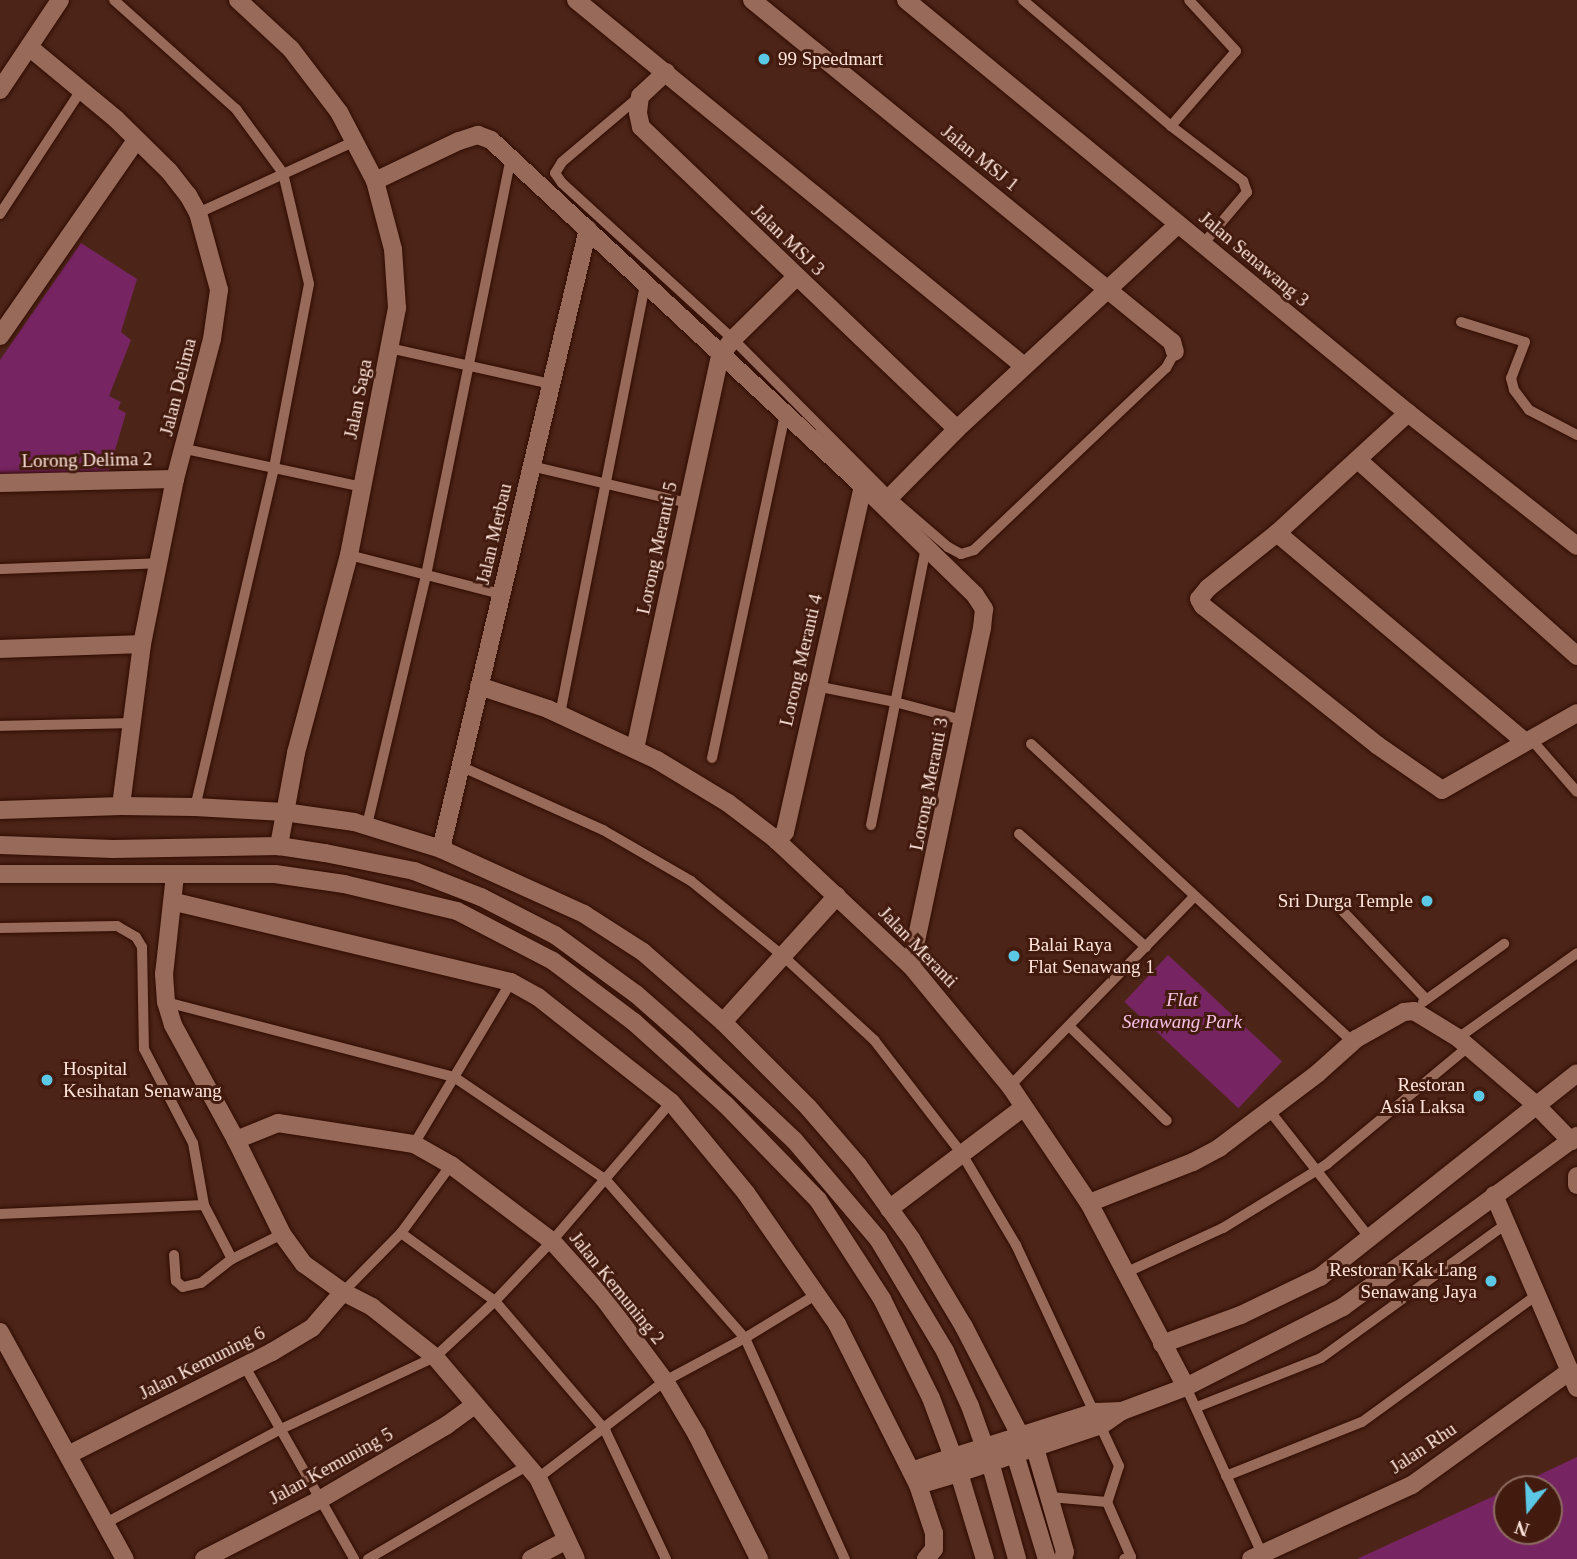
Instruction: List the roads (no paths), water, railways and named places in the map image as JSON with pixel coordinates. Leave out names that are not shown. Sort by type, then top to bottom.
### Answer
[{"type":"street","points":[[0,90],[60,0]]},
{"type":"street","name":"Jalan Saga","points":[[238,0],[291,49],[339,112],[355,141],[375,181],[393,250],[397,308],[349,555],[296,753],[279,846]]},
{"type":"street","points":[[576,0],[1024,366]]},
{"type":"street","name":"Jalan MSJ 1","points":[[752,0],[1172,342],[1175,352]]},
{"type":"street","name":"Jalan Senawang 3","points":[[906,0],[1408,413],[1577,546]]},
{"type":"street","name":"Jalan Delima","points":[[29,47],[116,119],[169,170],[198,213],[219,290],[212,339],[175,480],[142,644],[121,806]]},
{"type":"street","points":[[640,96],[666,72]]},
{"type":"street","name":"Jalan MSJ 3","points":[[640,96],[638,113],[641,127],[957,429]]},
{"type":"street","points":[[375,181],[478,135],[491,140],[926,546]]},
{"type":"street","points":[[1,334],[136,140]]},
{"type":"street","points":[[890,496],[957,429],[1109,291],[1178,224]]},
{"type":"street","name":"Jalan Merbau","points":[[441,849],[588,229]]},
{"type":"street","points":[[720,356],[733,339],[796,277]]},
{"type":"street","name":"Lorong Meranti 5","points":[[635,749],[720,356]]},
{"type":"street","points":[[1408,413],[1277,533],[1208,588],[1199,599],[1203,606],[1377,745],[1442,790],[1577,713]]},
{"type":"street","points":[[1358,460],[1577,656]]},
{"type":"street","name":"Lorong Delima 2","points":[[0,483],[175,480]]},
{"type":"street","name":"Lorong Meranti 4","points":[[777,841],[785,832],[863,486]]},
{"type":"street","points":[[1277,533],[1528,741]]},
{"type":"street","name":"Lorong Meranti 3","points":[[911,966],[984,609],[975,595],[926,546]]},
{"type":"street","points":[[0,649],[142,644]]},
{"type":"street","name":"Jalan Meranti","points":[[479,686],[560,714],[635,749],[728,803],[777,841],[911,966],[1010,1086],[1089,1203],[1186,1387]]},
{"type":"street","points":[[0,810],[121,806],[195,807],[284,812],[367,825],[441,849],[584,914],[643,952],[723,1023],[808,1107],[858,1165],[912,1240],[964,1327],[1020,1436]]},
{"type":"street","points":[[0,845],[113,849],[279,846],[414,871],[481,897],[555,935],[636,994],[794,1140],[878,1240],[945,1351],[988,1455],[1017,1559]]},
{"type":"street","points":[[0,874],[275,874],[344,884],[457,911],[553,961],[624,1014],[726,1105],[818,1200],[882,1299],[931,1398],[956,1465],[985,1559]]},
{"type":"street","points":[[175,875],[164,974],[166,1002],[173,1025],[236,1140],[282,1234],[304,1264],[343,1292],[372,1307],[436,1357],[533,1471],[576,1559]]},
{"type":"street","points":[[723,1023],[837,896]]},
{"type":"street","points":[[174,902],[511,982],[538,997],[671,1102],[746,1193],[836,1324],[914,1478],[934,1534],[934,1549],[926,1559]]},
{"type":"street","points":[[914,1478],[988,1455],[1020,1436],[1099,1418],[1186,1387],[1343,1307],[1574,1139],[1420,1005],[1353,1042],[1219,1148],[1089,1203]]},
{"type":"street","points":[[1162,1344],[1241,1315],[1320,1277],[1577,1073]]},
{"type":"street","points":[[890,1209],[1024,1107]]},
{"type":"street","name":"Jalan Kemuning 2","points":[[236,1140],[278,1123],[414,1144],[451,1165],[552,1241],[604,1299],[665,1381],[698,1435],[759,1559]]},
{"type":"street","points":[[1577,1176],[1577,1185]]},
{"type":"street","points":[[1494,1195],[1573,1379]]},
{"type":"street","name":"Jalan Kemuning 6","points":[[68,1455],[312,1328],[343,1292]]},
{"type":"street","points":[[0,1332],[125,1559]]},
{"type":"street","name":"Jalan Rhu","points":[[1257,1557],[1412,1485],[1573,1379]]},
{"type":"street","name":"Jalan Kemuning 5","points":[[204,1559],[321,1499],[447,1425],[475,1405]]},
{"type":"street","points":[[988,1455],[1014,1454],[1035,1448],[1099,1418]]},
{"type":"street","points":[[1035,1448],[1065,1552],[1063,1559]]},
{"type":"street","points":[[1014,1454],[1047,1559]]},
{"type":"street","points":[[999,1499],[1006,1488],[1012,1487],[1028,1503]]},
{"type":"street","points":[[531,1559],[566,1540]]},
{"type":"lane","points":[[114,0],[236,109],[283,173],[309,284],[274,468],[195,807]]},
{"type":"lane","points":[[1023,0],[1171,126],[1243,181],[1247,192],[1203,244]]},
{"type":"lane","points":[[1171,126],[1236,51],[1189,0]]},
{"type":"lane","points":[[0,214],[81,90]]},
{"type":"lane","points":[[640,96],[562,162],[555,173],[562,183],[733,339],[890,496],[948,547],[961,554],[974,550],[1166,368],[1175,352]]},
{"type":"lane","points":[[198,213],[355,141]]},
{"type":"lane","points":[[367,825],[426,575],[511,158]]},
{"type":"lane","points":[[560,714],[645,283]]},
{"type":"lane","points":[[1461,322],[1525,342],[1511,378],[1514,390],[1529,410],[1577,435]]},
{"type":"lane","points":[[389,348],[551,384]]},
{"type":"lane","points":[[712,758],[785,414]]},
{"type":"lane","points":[[185,449],[363,487]]},
{"type":"lane","points":[[531,466],[688,503]]},
{"type":"lane","points":[[871,825],[926,546]]},
{"type":"lane","points":[[349,555],[501,594]]},
{"type":"lane","points":[[0,569],[160,563]]},
{"type":"lane","points":[[816,686],[895,702],[962,720]]},
{"type":"lane","points":[[0,726],[130,723]]},
{"type":"lane","points":[[1528,741],[1577,792]]},
{"type":"lane","points":[[1031,744],[1353,1042]]},
{"type":"lane","points":[[460,766],[603,830],[691,881],[783,956],[874,1040],[962,1154],[1016,1245],[1099,1418],[1119,1466],[1107,1502],[1131,1557],[1124,1559]]},
{"type":"lane","points":[[1019,834],[1146,947]]},
{"type":"lane","points":[[1010,1086],[1195,896]]},
{"type":"lane","points":[[1337,905],[1420,1005],[1504,944]]},
{"type":"lane","points":[[0,928],[117,926],[136,937],[142,947],[144,1049],[193,1143],[204,1205],[232,1259]]},
{"type":"lane","points":[[1125,1273],[1223,1228],[1327,1164],[1463,1042],[1577,953]]},
{"type":"lane","points":[[414,1144],[511,982]]},
{"type":"lane","points":[[166,1002],[454,1077],[606,1180],[745,1339],[845,1559]]},
{"type":"lane","points":[[1069,1026],[1167,1121]]},
{"type":"lane","points":[[104,1524],[279,1430],[436,1357],[495,1301],[552,1241],[671,1102]]},
{"type":"lane","points":[[1269,1110],[1369,1237]]},
{"type":"lane","points":[[343,1292],[401,1233],[451,1165]]},
{"type":"lane","points":[[0,1214],[204,1205]]},
{"type":"lane","points":[[1197,1407],[1321,1359],[1506,1224]]},
{"type":"lane","points":[[401,1233],[495,1301],[605,1430],[666,1559]]},
{"type":"lane","points":[[174,1255],[176,1281],[183,1287],[201,1283],[232,1259],[282,1234]]},
{"type":"lane","points":[[368,1559],[605,1430],[665,1381],[745,1339],[817,1294]]},
{"type":"lane","points":[[1226,1476],[1362,1422],[1537,1295]]},
{"type":"lane","points":[[244,1365],[354,1559]]},
{"type":"lane","points":[[1186,1387],[1226,1476],[1257,1557]]},
{"type":"lane","points":[[1050,1497],[1107,1502]]},
{"type":"place","name":"99 Speedmart","points":[[764,59]]},
{"type":"place","name":"Sri Durga Temple","points":[[1427,901]]},
{"type":"place","name":"Balai Raya Flat Senawang 1","points":[[1014,956]]},
{"type":"place","name":"Hospital Kesihatan Senawang","points":[[47,1080]]},
{"type":"place","name":"Restoran Asia Laksa","points":[[1479,1096]]},
{"type":"place","name":"Restoran Kak Lang Senawang Jaya","points":[[1491,1281]]},
{"type":"park label","name":"Flat Senawang Park","points":[[1182,1011]]}]
